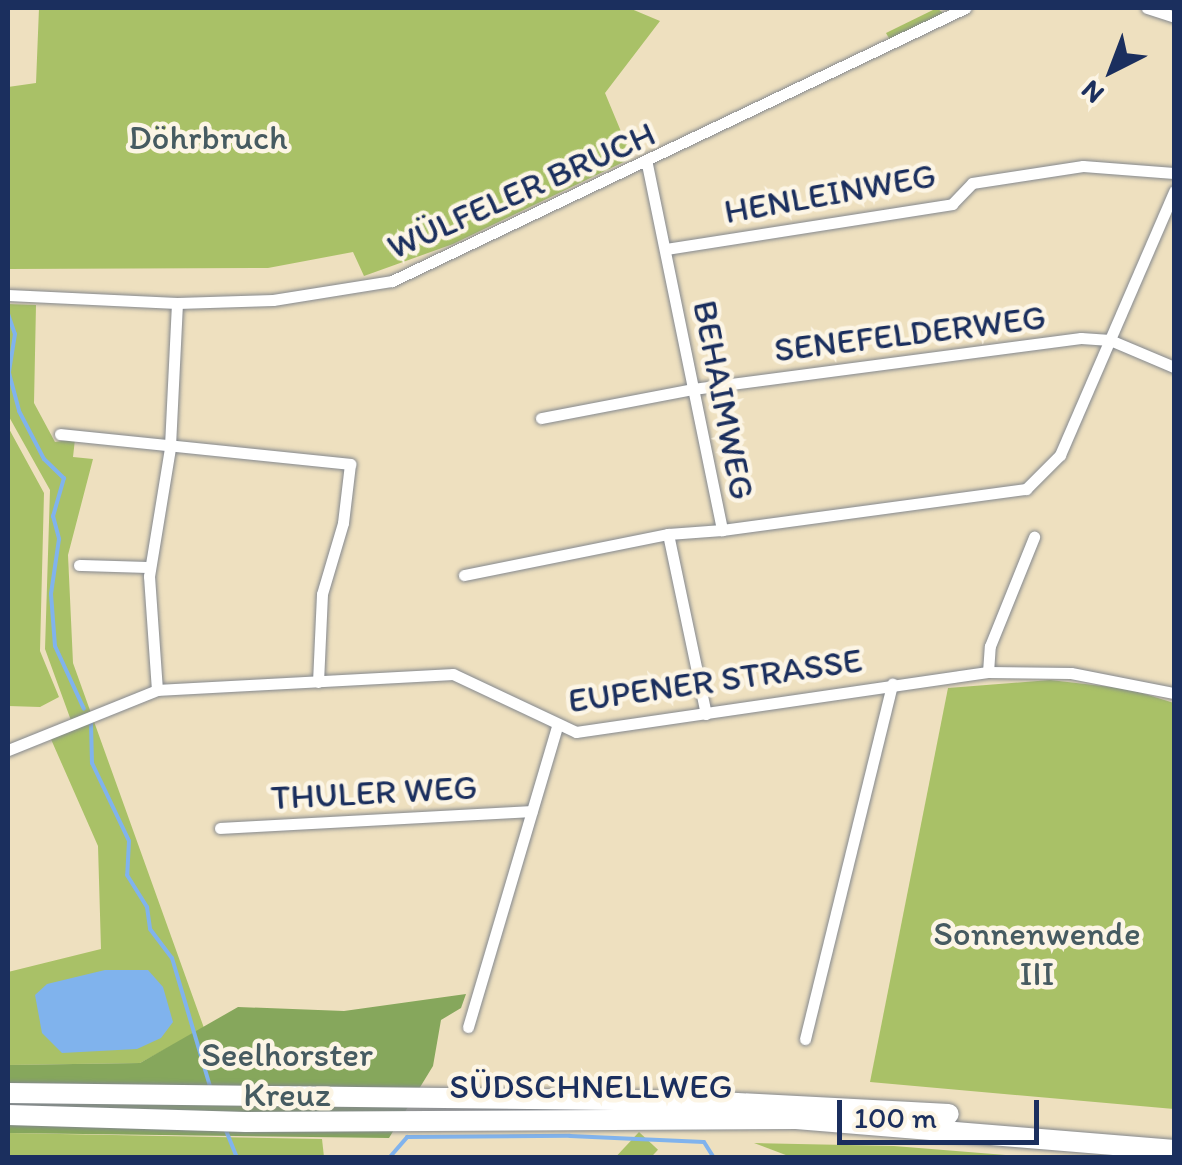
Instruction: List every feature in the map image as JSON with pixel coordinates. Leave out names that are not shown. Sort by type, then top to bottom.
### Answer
[{"type":"highway","name":"SÜDSCHNELLWEG","points":[[8,1093],[367,1111],[797,1118],[1174,1150]]},
{"type":"highway","name":"SÜDSCHNELLWEG","points":[[8,1115],[187,1121],[367,1111],[799,1104],[1174,1136]]},
{"type":"street","name":"WÜLFELER BRUCH","points":[[8,295],[177,303],[316,296],[392,281],[646,164],[966,8]]},
{"type":"street","points":[[1147,8],[1174,17]]},
{"type":"street","name":"BEHAIMWEG","points":[[464,575],[668,534],[722,530],[646,164]]},
{"type":"street","name":"HENLEINWEG","points":[[666,248],[952,204],[972,183],[1083,166],[1174,172]]},
{"type":"street","points":[[722,530],[1026,490],[1060,456],[1174,191]]},
{"type":"street","points":[[157,690],[150,566],[170,448],[177,303]]},
{"type":"street","points":[[1110,340],[1174,366]]},
{"type":"street","name":"SENEFELDERWEG","points":[[541,418],[693,389],[1110,340]]},
{"type":"street","points":[[60,434],[350,464],[343,523],[322,594],[318,682]]},
{"type":"street","points":[[668,534],[706,714]]},
{"type":"street","points":[[988,672],[990,646],[1034,536]]},
{"type":"street","points":[[79,566],[150,566]]},
{"type":"street","name":"EUPENER STRASSE","points":[[468,1027],[557,726],[597,731],[988,672],[1071,672],[1174,692]]},
{"type":"street","points":[[8,750],[157,690],[453,674],[472,678],[557,726]]},
{"type":"street","name":"EUPENER STRASSE","points":[[806,1039],[892,684]]},
{"type":"street","name":"THULER WEG","points":[[220,828],[532,811]]},
{"type":"green space","name":"Döhrbruch","points":[[39,8],[629,8],[660,21],[605,93],[632,158],[453,244],[364,276],[353,252],[268,268],[8,269],[8,87],[36,83]]},
{"type":"green space","points":[[937,8],[943,13],[890,40],[886,33]]},
{"type":"green space","points":[[8,304],[36,305],[34,403],[55,442],[75,439],[73,457],[93,459],[68,555],[73,663],[204,1028],[140,1063],[8,1065],[8,972],[101,949],[98,846],[50,737],[73,726],[45,649],[50,490],[8,415]]},
{"type":"green space","points":[[8,427],[44,493],[40,651],[59,697],[40,707],[8,706]]},
{"type":"green space","name":"Sonnenwende III","points":[[1050,680],[1129,689],[1174,703],[1174,1109],[870,1082],[948,688]]},
{"type":"green space","name":"Seelhorster Kreuz","points":[[466,994],[461,1008],[441,1020],[433,1066],[389,1138],[8,1133],[8,1065],[140,1063],[238,1007],[344,1011]]},
{"type":"green space","points":[[639,1132],[658,1150],[650,1158],[615,1158]]},
{"type":"green space","points":[[8,1133],[322,1139],[324,1157],[8,1158]]},
{"type":"green space","points":[[754,1143],[894,1146],[1030,1157],[791,1157]]},
{"type":"water","points":[[105,970],[148,970],[163,987],[173,1022],[161,1038],[137,1049],[62,1053],[42,1033],[35,995],[47,984]]},
{"type":"waterway","points":[[8,314],[15,334],[9,373],[19,411],[44,459],[64,478],[53,516],[59,539],[51,594],[55,646],[84,709]]},
{"type":"waterway","points":[[91,723],[92,763],[129,841],[127,875],[147,907],[150,929],[172,958],[210,1086]]},
{"type":"waterway","points":[[225,1128],[237,1158]]},
{"type":"waterway","points":[[389,1158],[407,1137],[570,1136],[704,1142],[714,1158]]}]
